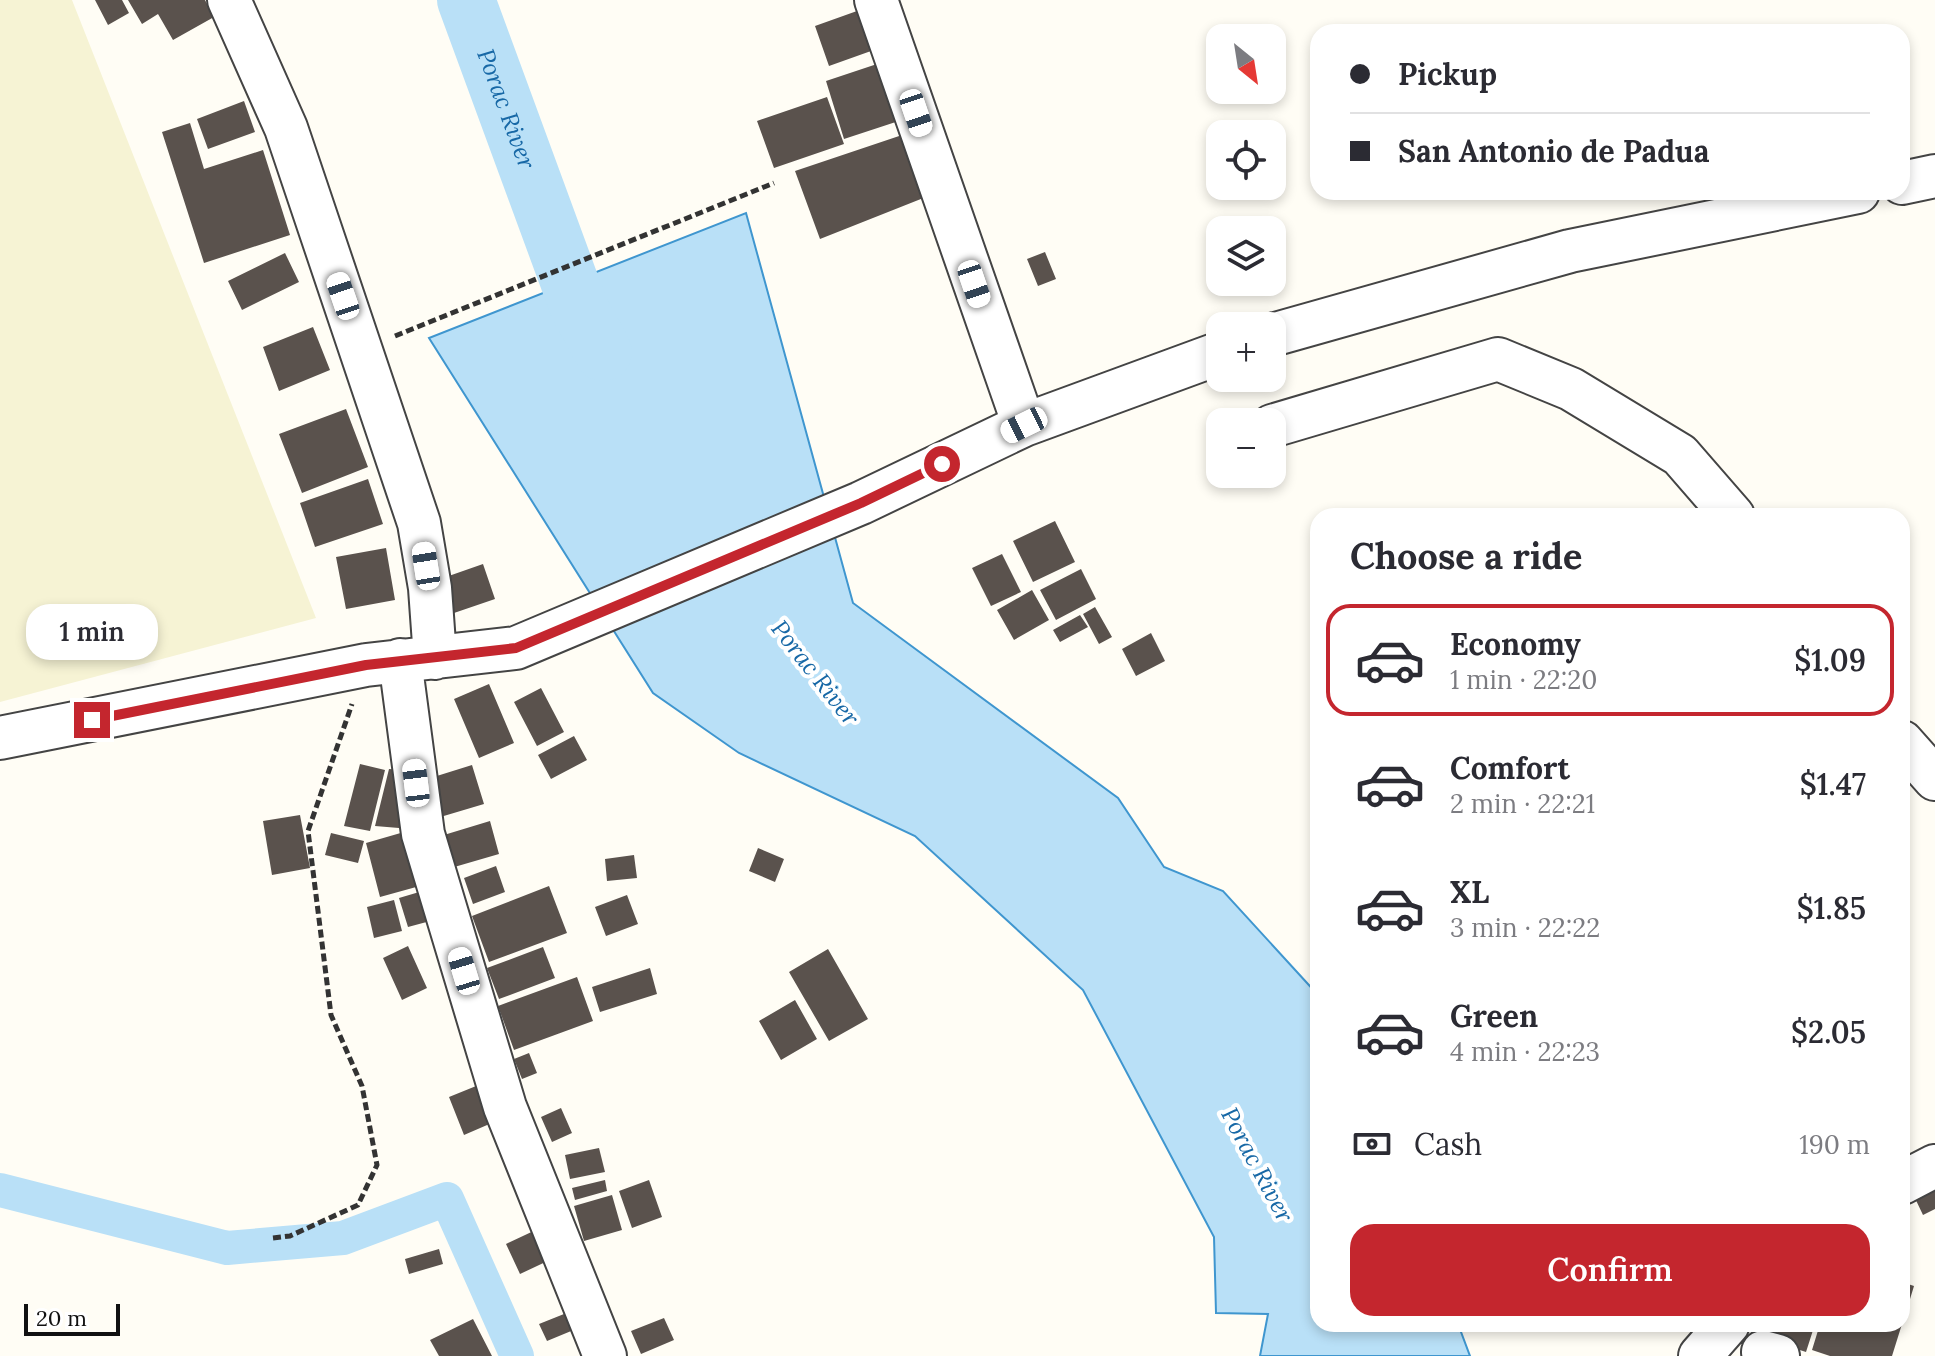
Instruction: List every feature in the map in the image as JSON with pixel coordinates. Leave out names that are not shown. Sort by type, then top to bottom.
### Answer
[{"type":"street","points":[[229,0],[286,128],[419,523],[430,588],[400,661],[423,834],[505,1107],[605,1356]]},
{"type":"street","points":[[876,0],[1024,425]]},
{"type":"street","points":[[1286,331],[1570,251],[1819,200]]},
{"type":"street","points":[[0,738],[400,661],[516,648],[861,503],[1024,425],[1206,358]]},
{"type":"street","points":[[1286,422],[1498,359],[1571,389],[1680,455],[1726,508]]},
{"type":"street","points":[[1910,751],[1935,779]]},
{"type":"street","points":[[1910,1179],[1935,1166]]},
{"type":"street","points":[[1700,1356],[1721,1332]]},
{"type":"path","points":[[422,322],[774,183]]},
{"type":"path","points":[[273,1238],[290,1236],[358,1205],[377,1165],[362,1086],[331,1015],[308,831],[400,661]]},
{"type":"shaded area","points":[[0,0],[72,0],[316,618],[0,702]]},
{"type":"water","points":[[746,213],[853,603],[1118,798],[1164,867],[1223,891],[1310,986],[1310,1332],[1461,1332],[1470,1356],[1260,1356],[1268,1314],[1216,1313],[1214,1237],[1083,990],[915,836],[739,753],[653,693],[429,338]]},
{"type":"building","points":[[95,0],[122,0],[129,13],[108,25]]},
{"type":"building","points":[[128,0],[205,0],[214,17],[173,40],[158,14],[142,24]]},
{"type":"building","points":[[871,6],[885,46],[829,66],[815,26]]},
{"type":"building","points":[[895,58],[914,116],[844,139],[826,81]]},
{"type":"building","points":[[827,97],[844,144],[774,168],[757,121]]},
{"type":"building","points":[[244,101],[255,132],[208,149],[197,119]]},
{"type":"building","points":[[190,123],[204,169],[263,150],[290,235],[204,263],[162,132]]},
{"type":"building","points":[[917,130],[936,193],[820,239],[795,171]]},
{"type":"building","points":[[1045,252],[1056,279],[1038,286],[1027,259]]},
{"type":"building","points":[[285,253],[299,282],[242,310],[228,281]]},
{"type":"building","points":[[313,327],[330,370],[279,391],[263,347]]},
{"type":"building","points":[[346,409],[368,467],[302,493],[279,434]]},
{"type":"building","points":[[368,479],[383,524],[315,547],[300,503]]},
{"type":"building","points":[[1055,521],[1075,562],[1033,582],[1013,541]]},
{"type":"building","points":[[386,548],[395,600],[346,609],[336,557]]},
{"type":"building","points":[[1002,554],[1021,592],[991,606],[972,568]]},
{"type":"building","points":[[483,564],[495,599],[454,613],[443,578]]},
{"type":"building","points":[[1081,569],[1096,599],[1056,620],[1040,590]]},
{"type":"building","points":[[1032,590],[1049,620],[1014,640],[997,610]]},
{"type":"building","points":[[1095,607],[1112,637],[1099,644],[1083,614]]},
{"type":"building","points":[[1080,615],[1088,627],[1060,642],[1053,630]]},
{"type":"building","points":[[1151,633],[1165,661],[1136,676],[1122,649]]},
{"type":"building","points":[[489,684],[514,743],[479,758],[454,699]]},
{"type":"building","points":[[541,688],[564,732],[537,746],[514,702]]},
{"type":"building","points":[[574,736],[587,760],[551,779],[538,755]]},
{"type":"building","points":[[360,764],[385,770],[370,831],[344,826]]},
{"type":"building","points":[[472,765],[484,804],[437,818],[424,780]]},
{"type":"building","points":[[389,769],[403,770],[411,829],[375,826]]},
{"type":"building","points":[[300,815],[310,868],[272,875],[263,821]]},
{"type":"building","points":[[490,821],[499,854],[444,870],[434,838]]},
{"type":"building","points":[[411,830],[427,884],[380,897],[366,843]]},
{"type":"building","points":[[331,833],[364,841],[358,863],[325,855]]},
{"type":"building","points":[[758,848],[784,859],[775,882],[749,871]]},
{"type":"building","points":[[634,855],[637,878],[607,881],[605,859]]},
{"type":"building","points":[[496,866],[505,892],[473,904],[464,878]]},
{"type":"building","points":[[549,886],[567,933],[489,962],[472,916]]},
{"type":"building","points":[[426,890],[434,920],[408,927],[399,898]]},
{"type":"building","points":[[627,895],[638,924],[606,936],[595,907]]},
{"type":"building","points":[[394,900],[402,931],[374,938],[367,907]]},
{"type":"building","points":[[408,946],[427,988],[402,1000],[383,958]]},
{"type":"building","points":[[543,947],[555,978],[499,999],[487,968]]},
{"type":"building","points":[[828,949],[868,1019],[829,1041],[789,972]]},
{"type":"building","points":[[650,968],[657,994],[600,1012],[592,987]]},
{"type":"building","points":[[577,977],[593,1021],[514,1050],[498,1006]]},
{"type":"building","points":[[795,1000],[817,1039],[781,1060],[759,1021]]},
{"type":"building","points":[[529,1053],[537,1073],[522,1079],[514,1059]]},
{"type":"building","points":[[486,1082],[501,1119],[464,1135],[449,1097]]},
{"type":"building","points":[[561,1108],[572,1133],[552,1142],[541,1117]]},
{"type":"building","points":[[599,1148],[605,1172],[570,1179],[565,1155]]},
{"type":"building","points":[[605,1180],[607,1191],[575,1200],[572,1188]]},
{"type":"building","points":[[649,1180],[662,1217],[632,1228],[619,1191]]},
{"type":"building","points":[[1935,1184],[1935,1209],[1923,1215],[1913,1194]]},
{"type":"building","points":[[612,1195],[622,1230],[584,1241],[574,1206]]},
{"type":"building","points":[[540,1228],[554,1258],[520,1274],[506,1244]]},
{"type":"building","points":[[439,1249],[443,1264],[409,1274],[405,1259]]},
{"type":"building","points":[[569,1312],[576,1329],[547,1341],[539,1324]]},
{"type":"building","points":[[664,1318],[674,1340],[641,1354],[631,1331]]},
{"type":"building","points":[[473,1319],[492,1356],[439,1356],[430,1340]]},
{"type":"building","points":[[1778,1332],[1812,1332],[1806,1352],[1775,1342]]},
{"type":"building","points":[[1818,1332],[1900,1332],[1892,1356],[1830,1356],[1812,1350]]},
{"type":"waterway","name":"Porac River","points":[[466,0],[578,305],[603,352]]},
{"type":"waterway","points":[[0,1190],[227,1248],[343,1238],[447,1199],[517,1356]]},
{"type":"route","points":[[92,720],[366,665],[516,648],[861,503],[942,464]]}]
